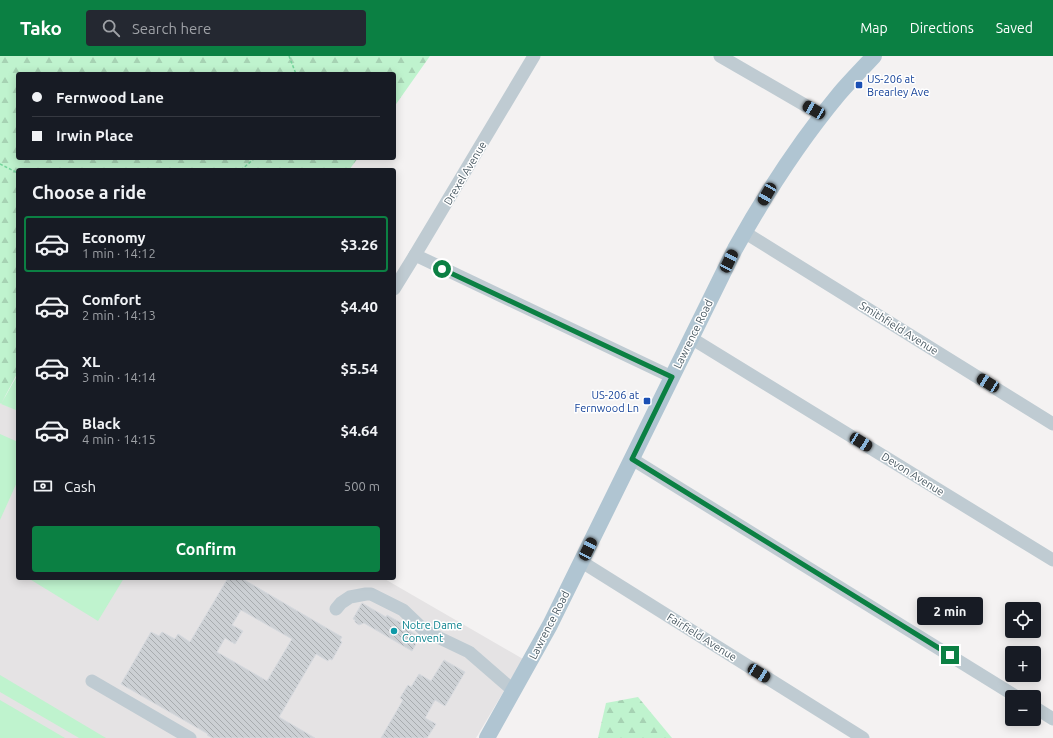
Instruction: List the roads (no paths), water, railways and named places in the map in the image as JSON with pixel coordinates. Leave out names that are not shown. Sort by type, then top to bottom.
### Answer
[{"type":"main road","name":"Lawrence Road","points":[[487,738],[550,625],[582,562],[744,232],[793,154],[839,94],[874,56]]},
{"type":"street","name":"Drexel Avenue","points":[[396,286],[534,56]]},
{"type":"street","points":[[720,56],[822,115]]},
{"type":"street","name":"Smithfield Avenue","points":[[744,232],[1053,424]]},
{"type":"street","points":[[415,255],[672,377]]},
{"type":"street","name":"Devon Avenue","points":[[691,338],[1053,560]]},
{"type":"street","points":[[632,459],[1006,690]]},
{"type":"street","name":"Fairfield Avenue","points":[[582,562],[844,733],[863,738]]},
{"type":"street","points":[[336,609],[341,603],[350,597],[366,594],[376,596],[403,610],[425,631],[469,652],[514,691]]},
{"type":"street","points":[[92,681],[190,738]]},
{"type":"street","points":[[1041,712],[1053,719]]},
{"type":"place","name":"US-206 at Brearley Ave","points":[[859,85]]},
{"type":"place","name":"US-206 at Fernwood Ln","points":[[647,401]]},
{"type":"place","name":"Notre Dame Convent","points":[[394,631]]}]
